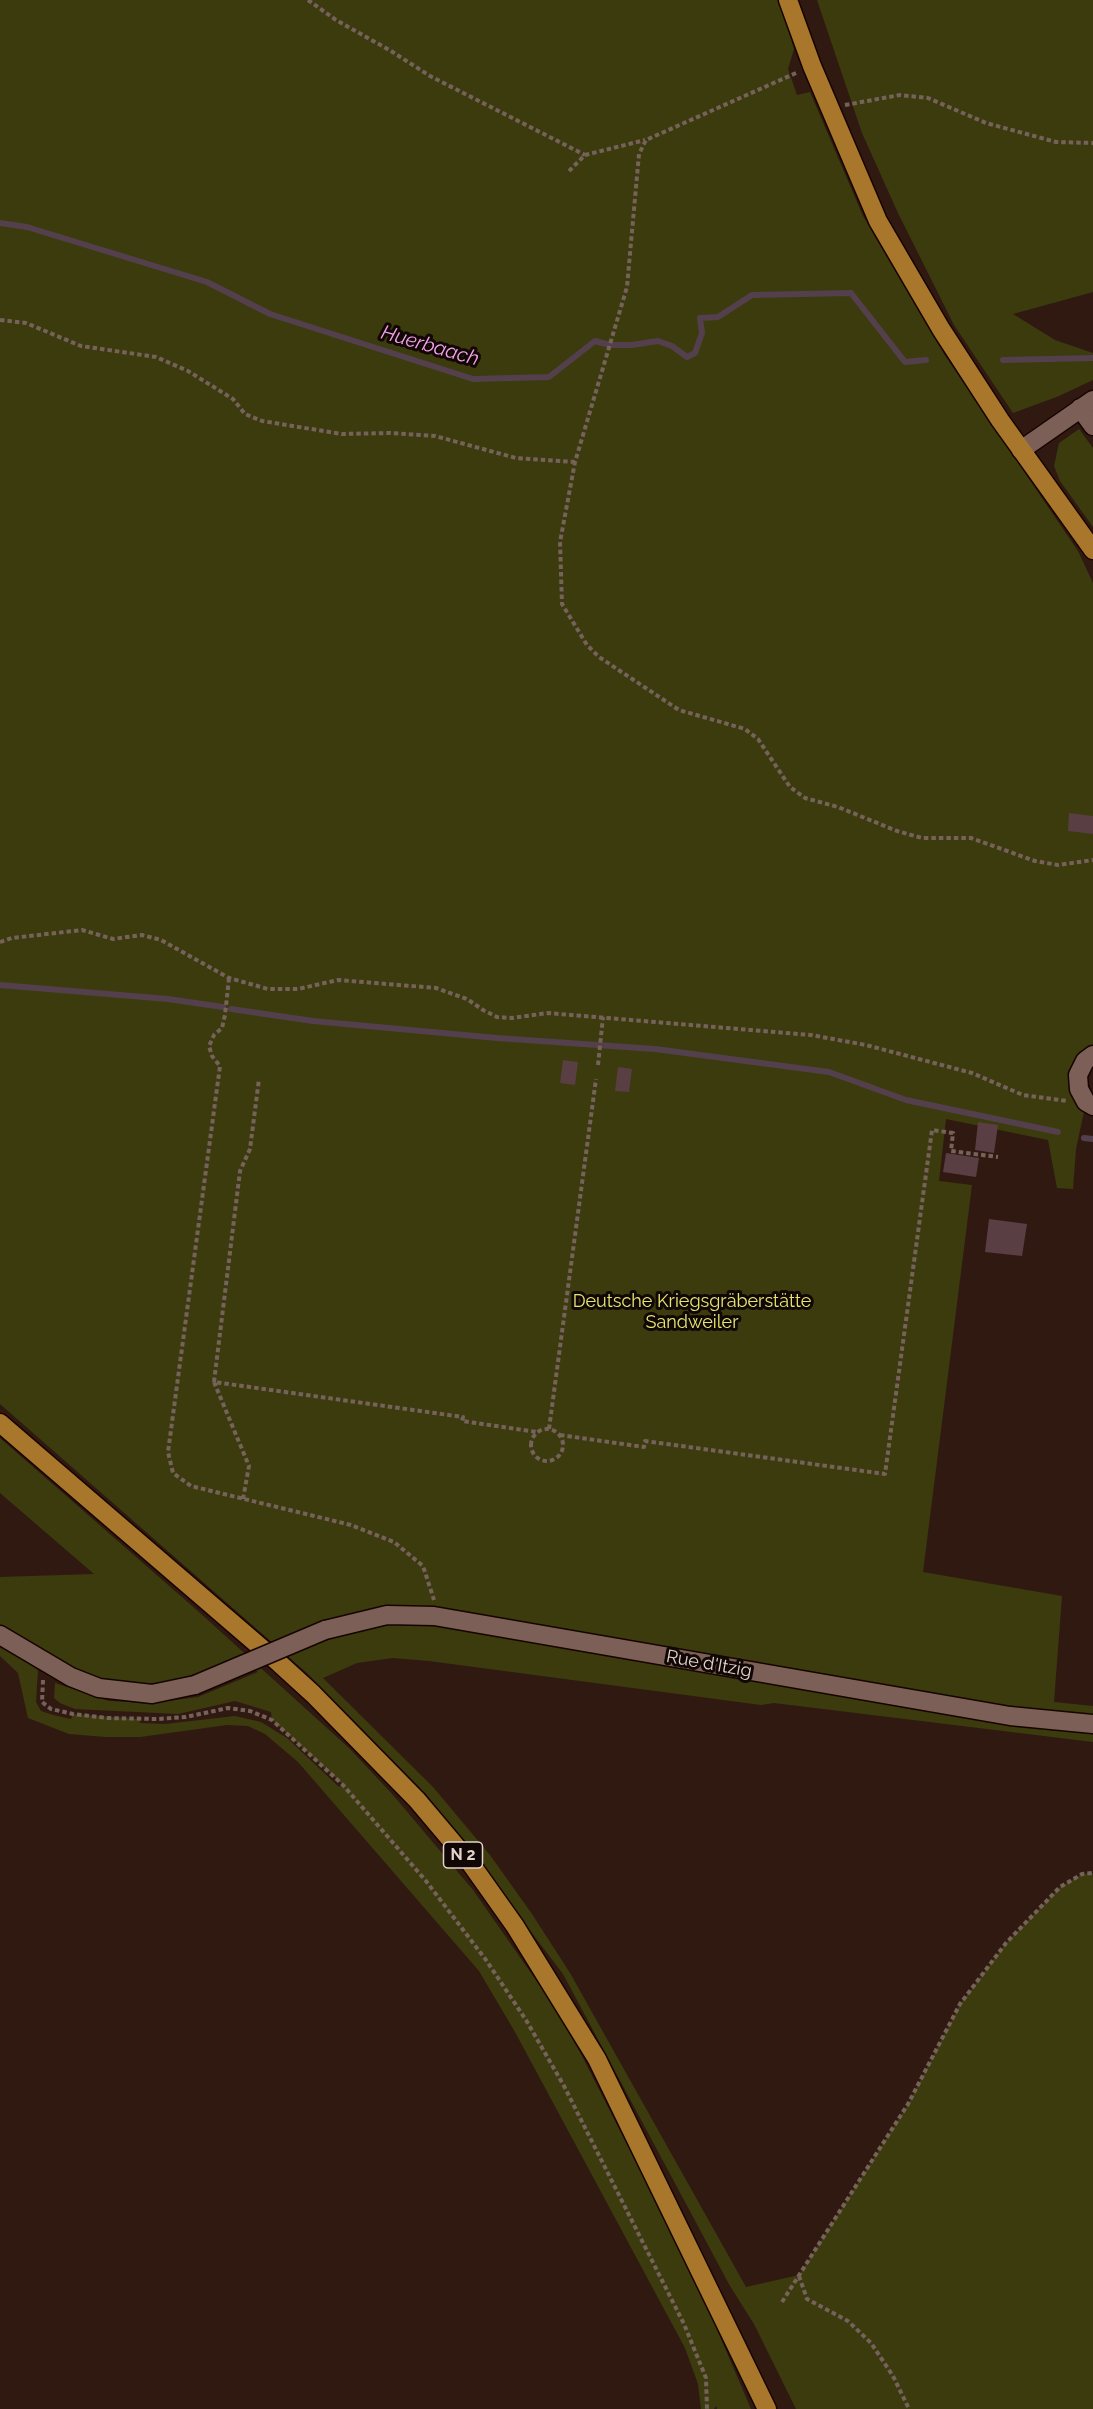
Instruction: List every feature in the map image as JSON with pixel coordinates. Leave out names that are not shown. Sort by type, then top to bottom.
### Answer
[{"type":"main road","points":[[788,0],[812,66],[878,221],[941,329],[1021,450],[1093,550]]},
{"type":"main road","name":"N 2","points":[[0,1423],[288,1670],[417,1800],[471,1864],[515,1926],[597,2058],[767,2409]]},
{"type":"street","points":[[1021,450],[1086,404],[1093,426]]},
{"type":"street","points":[[1089,1104],[1079,1089],[1077,1075],[1085,1061],[1093,1055]]},
{"type":"street","name":"Rue d'Itzig","points":[[46,1663],[71,1677],[99,1688],[152,1694],[195,1685],[325,1630],[387,1615],[434,1616],[1011,1716],[1093,1724]]},
{"type":"street","points":[[0,1635],[46,1663]]},
{"type":"path","points":[[308,0],[336,20],[430,76],[585,155]]},
{"type":"path","points":[[569,171],[585,155],[646,140],[812,66]]},
{"type":"path","points":[[830,108],[900,95],[928,98],[986,123],[1056,142],[1093,143]]},
{"type":"path","points":[[646,140],[639,154],[627,287],[575,462],[560,542],[562,604],[587,645],[598,657],[679,710],[745,729],[759,739],[790,787],[805,798],[838,807],[897,831],[922,838],[971,838],[1035,861],[1058,865],[1093,860]]},
{"type":"path","points":[[0,320],[26,323],[81,346],[156,357],[188,370],[233,399],[245,414],[262,421],[342,434],[435,435],[516,458],[575,462]]},
{"type":"path","points":[[0,942],[12,938],[82,930],[113,939],[142,935],[161,940],[229,978],[268,989],[298,989],[338,980],[436,988],[467,999],[497,1017],[512,1018],[548,1013],[811,1035],[866,1045],[972,1073],[1023,1095],[1089,1104]]},
{"type":"path","points":[[229,978],[224,1022],[209,1046],[212,1056],[220,1066],[168,1452],[173,1473],[191,1486],[351,1525],[394,1542],[423,1566],[434,1599],[434,1616]]},
{"type":"path","points":[[598,1065],[603,1017]]},
{"type":"path","points":[[243,1499],[249,1466],[214,1382],[240,1171],[250,1149],[259,1079]]},
{"type":"path","points":[[549,1429],[596,1079]]},
{"type":"path","points":[[214,1382],[463,1417],[462,1421],[537,1432],[549,1429],[560,1435],[644,1446],[645,1441],[885,1474],[932,1130],[953,1134],[951,1151],[998,1157]]},
{"type":"path","points":[[537,1432],[531,1443],[531,1450],[534,1455],[545,1461],[557,1458],[562,1453],[564,1447],[560,1435]]},
{"type":"path","points":[[46,1663],[42,1702],[51,1709],[107,1718],[158,1719],[186,1717],[228,1708],[250,1711],[272,1720],[343,1785],[426,1881],[486,1960],[526,2020],[564,2086],[684,2324],[706,2378],[707,2409]]},
{"type":"path","points":[[782,2302],[908,2104],[960,2004],[1006,1943],[1060,1887],[1082,1874],[1093,1872]]},
{"type":"path","points":[[799,2275],[807,2300],[848,2321],[871,2343],[893,2376],[909,2409]]},
{"type":"green space","name":"Deutsche Kriegsgräberstätte Sandweiler","points":[[0,0],[779,0],[794,49],[788,69],[797,95],[810,92],[863,216],[944,354],[1078,551],[1093,583],[1093,1055],[1085,1061],[1086,1102],[1076,1149],[1073,1189],[1057,1188],[1048,1140],[946,1119],[939,1181],[972,1185],[923,1572],[1062,1596],[1054,1702],[1093,1706],[1093,1742],[774,1703],[761,1705],[393,1658],[357,1663],[323,1678],[433,1787],[490,1855],[532,1914],[570,1973],[746,2287],[799,2275],[908,2104],[960,2004],[1006,1943],[1060,1887],[1082,1874],[1093,1873],[1093,2409],[796,2409],[754,2324],[730,2286],[563,1974],[426,1794],[307,1673],[0,1404]]},
{"type":"green space","points":[[817,0],[1093,0],[1093,292],[1013,314],[1055,340],[1093,353],[1093,380],[1059,396],[1013,413],[954,325],[898,213],[862,133]]},
{"type":"green space","points":[[1079,429],[1093,448],[1093,527],[1060,481],[1054,466],[1059,443]]},
{"type":"green space","points":[[0,1438],[199,1612],[349,1748],[393,1795],[473,1890],[554,2006],[582,2056],[695,2278],[751,2409],[717,2409],[716,2406],[714,2409],[701,2409],[698,2384],[685,2348],[515,2032],[479,1971],[298,1762],[265,1734],[248,1726],[227,1725],[140,1737],[106,1737],[69,1734],[28,1718],[18,1673],[0,1656],[0,1644],[38,1670],[36,1702],[41,1711],[71,1719],[73,1714],[139,1719],[140,1723],[165,1724],[235,1716],[261,1722],[287,1738],[339,1787],[343,1785],[272,1720],[271,1712],[235,1701],[178,1714],[75,1709],[54,1698],[55,1683],[109,1701],[153,1703],[198,1697],[258,1672],[241,1658],[178,1680],[138,1685],[102,1679],[70,1667],[0,1625],[0,1577],[94,1574],[0,1493]]},
{"type":"building","points":[[1069,813],[1093,816],[1093,834],[1068,831]]},
{"type":"building","points":[[563,1060],[578,1062],[575,1085],[560,1083]]},
{"type":"building","points":[[618,1067],[632,1069],[629,1092],[615,1091]]},
{"type":"building","points":[[978,1122],[998,1125],[994,1153],[975,1150]]},
{"type":"building","points":[[946,1153],[979,1158],[976,1177],[943,1172]]},
{"type":"building","points":[[989,1219],[1027,1224],[1022,1256],[985,1252]]},
{"type":"waterway","name":"Huerbaach","points":[[0,223],[27,227],[207,282],[270,314],[473,379],[549,377],[595,341],[610,345],[632,345],[658,341],[672,346],[687,357],[695,353],[702,333],[700,318],[718,317],[752,295],[851,293],[905,362],[926,360]]},
{"type":"waterway","name":"Huerbaach","points":[[1003,360],[1093,358]]},
{"type":"waterway","points":[[0,985],[168,999],[223,1007]]},
{"type":"waterway","points":[[231,1009],[313,1021],[497,1038],[655,1049],[829,1072],[906,1100],[1058,1132]]},
{"type":"waterway","points":[[1084,1138],[1093,1139]]}]
